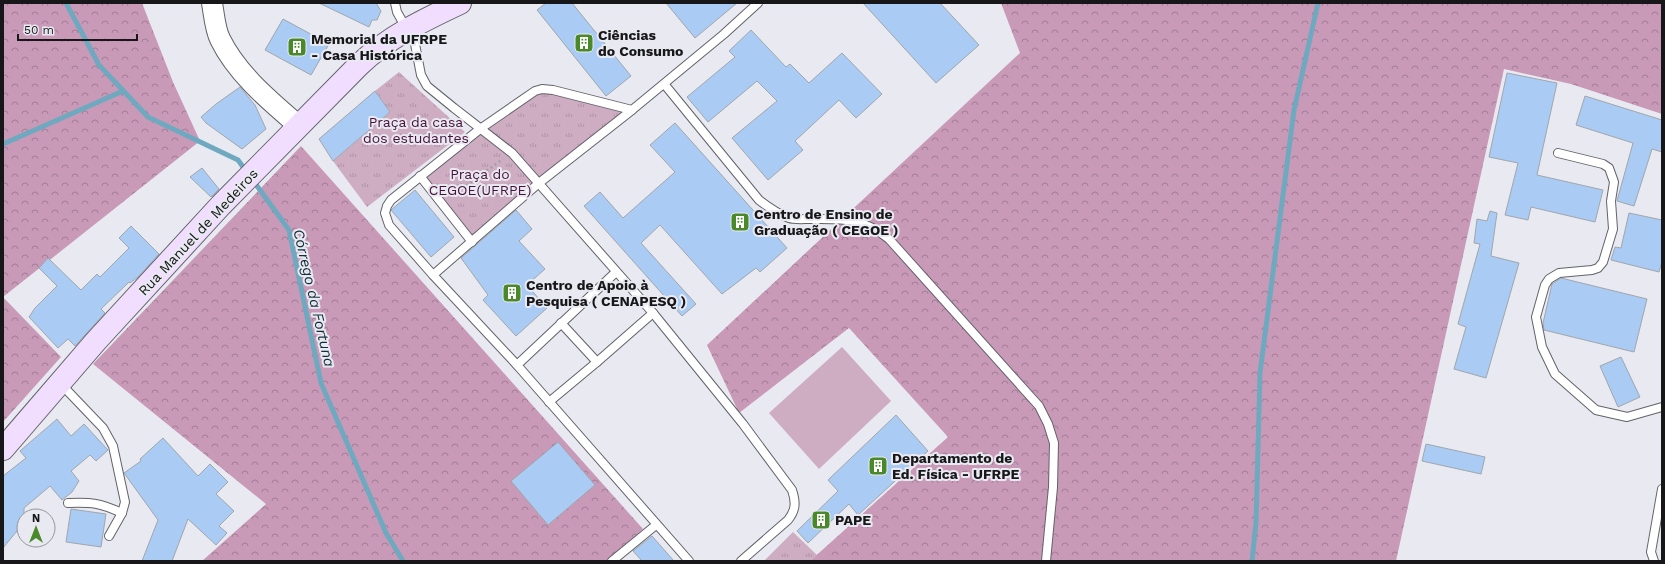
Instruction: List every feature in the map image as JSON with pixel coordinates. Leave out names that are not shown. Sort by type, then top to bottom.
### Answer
[{"type":"main road","name":"Rua Manuel de Medeiros","points":[[3,449],[101,335],[245,181],[374,51],[406,30],[460,3]]},
{"type":"street","points":[[212,3],[220,38],[231,57],[246,76],[299,126]]},
{"type":"lane","points":[[395,3],[406,30],[415,44],[421,75],[427,86],[512,153],[653,313],[743,424],[792,490],[795,498],[793,514],[741,561]]},
{"type":"lane","points":[[433,275],[539,184],[665,84],[758,3]]},
{"type":"lane","points":[[665,84],[759,200],[774,212],[790,218],[847,219],[864,223],[877,229],[890,240],[1039,406],[1048,424],[1054,443],[1053,487],[1046,561]]},
{"type":"lane","points":[[632,110],[553,90],[542,89],[529,94],[480,129],[420,176],[391,200],[385,213],[389,225],[433,275],[517,365],[689,561]]},
{"type":"lane","points":[[1558,153],[1603,164],[1609,168],[1614,182],[1611,201],[1612,229],[1602,262],[1598,268],[1583,272],[1559,273],[1549,278],[1545,285],[1536,317],[1542,347],[1555,374],[1596,410],[1627,417],[1662,407]]},
{"type":"lane","points":[[420,176],[472,242]]},
{"type":"lane","points":[[517,365],[616,272]]},
{"type":"lane","points":[[549,402],[653,313]]},
{"type":"lane","points":[[561,323],[597,362]]},
{"type":"lane","points":[[60,382],[103,428],[113,446],[125,502],[122,513],[109,536]]},
{"type":"lane","points":[[1654,561],[1651,552],[1662,489]]},
{"type":"lane","points":[[68,503],[92,503],[104,505],[122,513]]},
{"type":"lane","points":[[612,561],[656,525]]},
{"type":"path","points":[[442,204],[512,153]]},
{"type":"green space","points":[[3,3],[142,3],[173,82],[200,141],[3,297]]},
{"type":"green space","points":[[1001,3],[1662,3],[1662,114],[1571,84],[1504,69],[1396,561],[810,561],[948,437],[849,328],[739,413],[707,345],[1020,53]]},
{"type":"green space","name":"Praça da casa dos estudantes","points":[[399,72],[465,132],[367,207],[333,161],[390,112],[375,91]]},
{"type":"green space","name":"Praça do CEGOE(UFRPE)","points":[[542,85],[631,112],[472,238],[423,177]]},
{"type":"green space","points":[[301,146],[643,529],[607,561],[202,561],[266,504],[93,364]]},
{"type":"green space","points":[[3,297],[61,357],[3,422]]},
{"type":"green space","points":[[842,347],[891,401],[819,469],[769,413]]},
{"type":"green space","points":[[793,532],[817,555],[810,561],[765,560]]},
{"type":"building","points":[[319,3],[376,3],[381,11],[377,20],[372,20],[369,27]]},
{"type":"building","name":"Ciências do Consumo","points":[[546,3],[572,3],[631,76],[606,96],[537,10]]},
{"type":"building","points":[[666,3],[737,3],[695,38]]},
{"type":"building","points":[[863,3],[940,3],[979,45],[936,83]]},
{"type":"building","name":"Memorial da UFRPE - Casa Histórica","points":[[283,19],[329,44],[311,75],[265,50]]},
{"type":"building","points":[[751,30],[786,67],[790,64],[809,83],[842,53],[882,94],[856,118],[839,100],[795,141],[803,150],[768,180],[732,138],[777,101],[757,81],[708,122],[687,97],[735,57],[729,51]]},
{"type":"building","points":[[1507,73],[1557,83],[1537,175],[1603,190],[1595,222],[1531,207],[1528,220],[1505,215],[1518,163],[1489,157]]},
{"type":"building","points":[[240,87],[255,105],[266,129],[242,149],[206,123],[201,117]]},
{"type":"building","points":[[375,91],[390,112],[333,161],[319,139]]},
{"type":"building","points":[[1585,96],[1662,120],[1662,152],[1652,149],[1634,206],[1617,201],[1633,143],[1576,125]]},
{"type":"building","name":"Centro de Ensino de Graduação ( CEGOE )","points":[[675,123],[787,248],[760,272],[756,268],[722,294],[660,225],[641,243],[696,304],[682,316],[584,206],[600,192],[623,218],[675,172],[650,145]]},
{"type":"building","points":[[202,168],[219,189],[211,197],[190,177]]},
{"type":"building","points":[[415,190],[454,237],[431,257],[391,210]]},
{"type":"building","points":[[516,210],[532,229],[519,241],[545,269],[527,285],[547,308],[516,336],[483,300],[488,295],[461,258]]},
{"type":"building","points":[[1490,211],[1497,213],[1491,256],[1519,263],[1486,378],[1454,369],[1466,327],[1458,324],[1480,244],[1474,243],[1477,219],[1487,221]]},
{"type":"building","points":[[1629,213],[1662,220],[1662,262],[1659,272],[1611,260],[1615,247],[1621,248]]},
{"type":"building","points":[[131,226],[159,254],[138,277],[130,283],[129,282],[101,309],[105,313],[75,346],[68,339],[58,348],[29,317],[35,308],[57,286],[39,268],[48,258],[81,290],[97,274],[100,277],[129,248],[119,238]]},
{"type":"building","points":[[1561,278],[1647,299],[1634,352],[1544,330],[1543,323],[1552,284]]},
{"type":"building","points":[[1621,357],[1640,397],[1618,407],[1600,366]]},
{"type":"building","name":"Departamento de Ed. Física - UFRPE","points":[[896,415],[928,451],[858,515],[849,504],[808,543],[797,531],[838,491],[828,480]]},
{"type":"building","points":[[57,419],[71,436],[84,424],[108,450],[96,461],[90,455],[71,471],[79,481],[72,492],[62,500],[50,486],[24,508],[16,508],[16,532],[3,548],[3,476],[26,458],[20,451]]},
{"type":"building","points":[[163,438],[198,476],[210,464],[228,482],[216,494],[234,511],[219,526],[227,533],[216,545],[188,519],[172,561],[142,561],[158,520],[124,473],[141,461],[140,459]]},
{"type":"building","points":[[558,442],[595,485],[548,525],[511,481]]},
{"type":"building","points":[[1426,444],[1485,457],[1481,474],[1422,461]]},
{"type":"building","points":[[71,509],[106,514],[101,547],[66,542]]},
{"type":"building","points":[[652,536],[674,561],[642,561],[633,551]]},
{"type":"waterway","name":"Córrego da Fortuna","points":[[66,3],[99,65],[148,117],[238,160],[246,171]]},
{"type":"waterway","points":[[1252,561],[1256,523],[1260,373],[1294,110],[1318,3]]},
{"type":"waterway","points":[[3,144],[123,91]]},
{"type":"waterway","name":"Córrego da Fortuna","points":[[252,179],[289,230],[321,383],[386,533],[403,561]]},
{"type":"place","name":"Ciências do Consumo","points":[[584,43]]},
{"type":"place","name":"Memorial da UFRPE - Casa Histórica","points":[[297,47]]},
{"type":"place","name":"Centro de Ensino de Graduação ( CEGOE )","points":[[740,222]]},
{"type":"place","name":"Centro de Apoio à Pesquisa ( CENAPESQ )","points":[[512,293]]},
{"type":"place","name":"Departamento de Ed. Física - UFRPE","points":[[878,466]]},
{"type":"place","name":"PAPE","points":[[821,520]]}]
